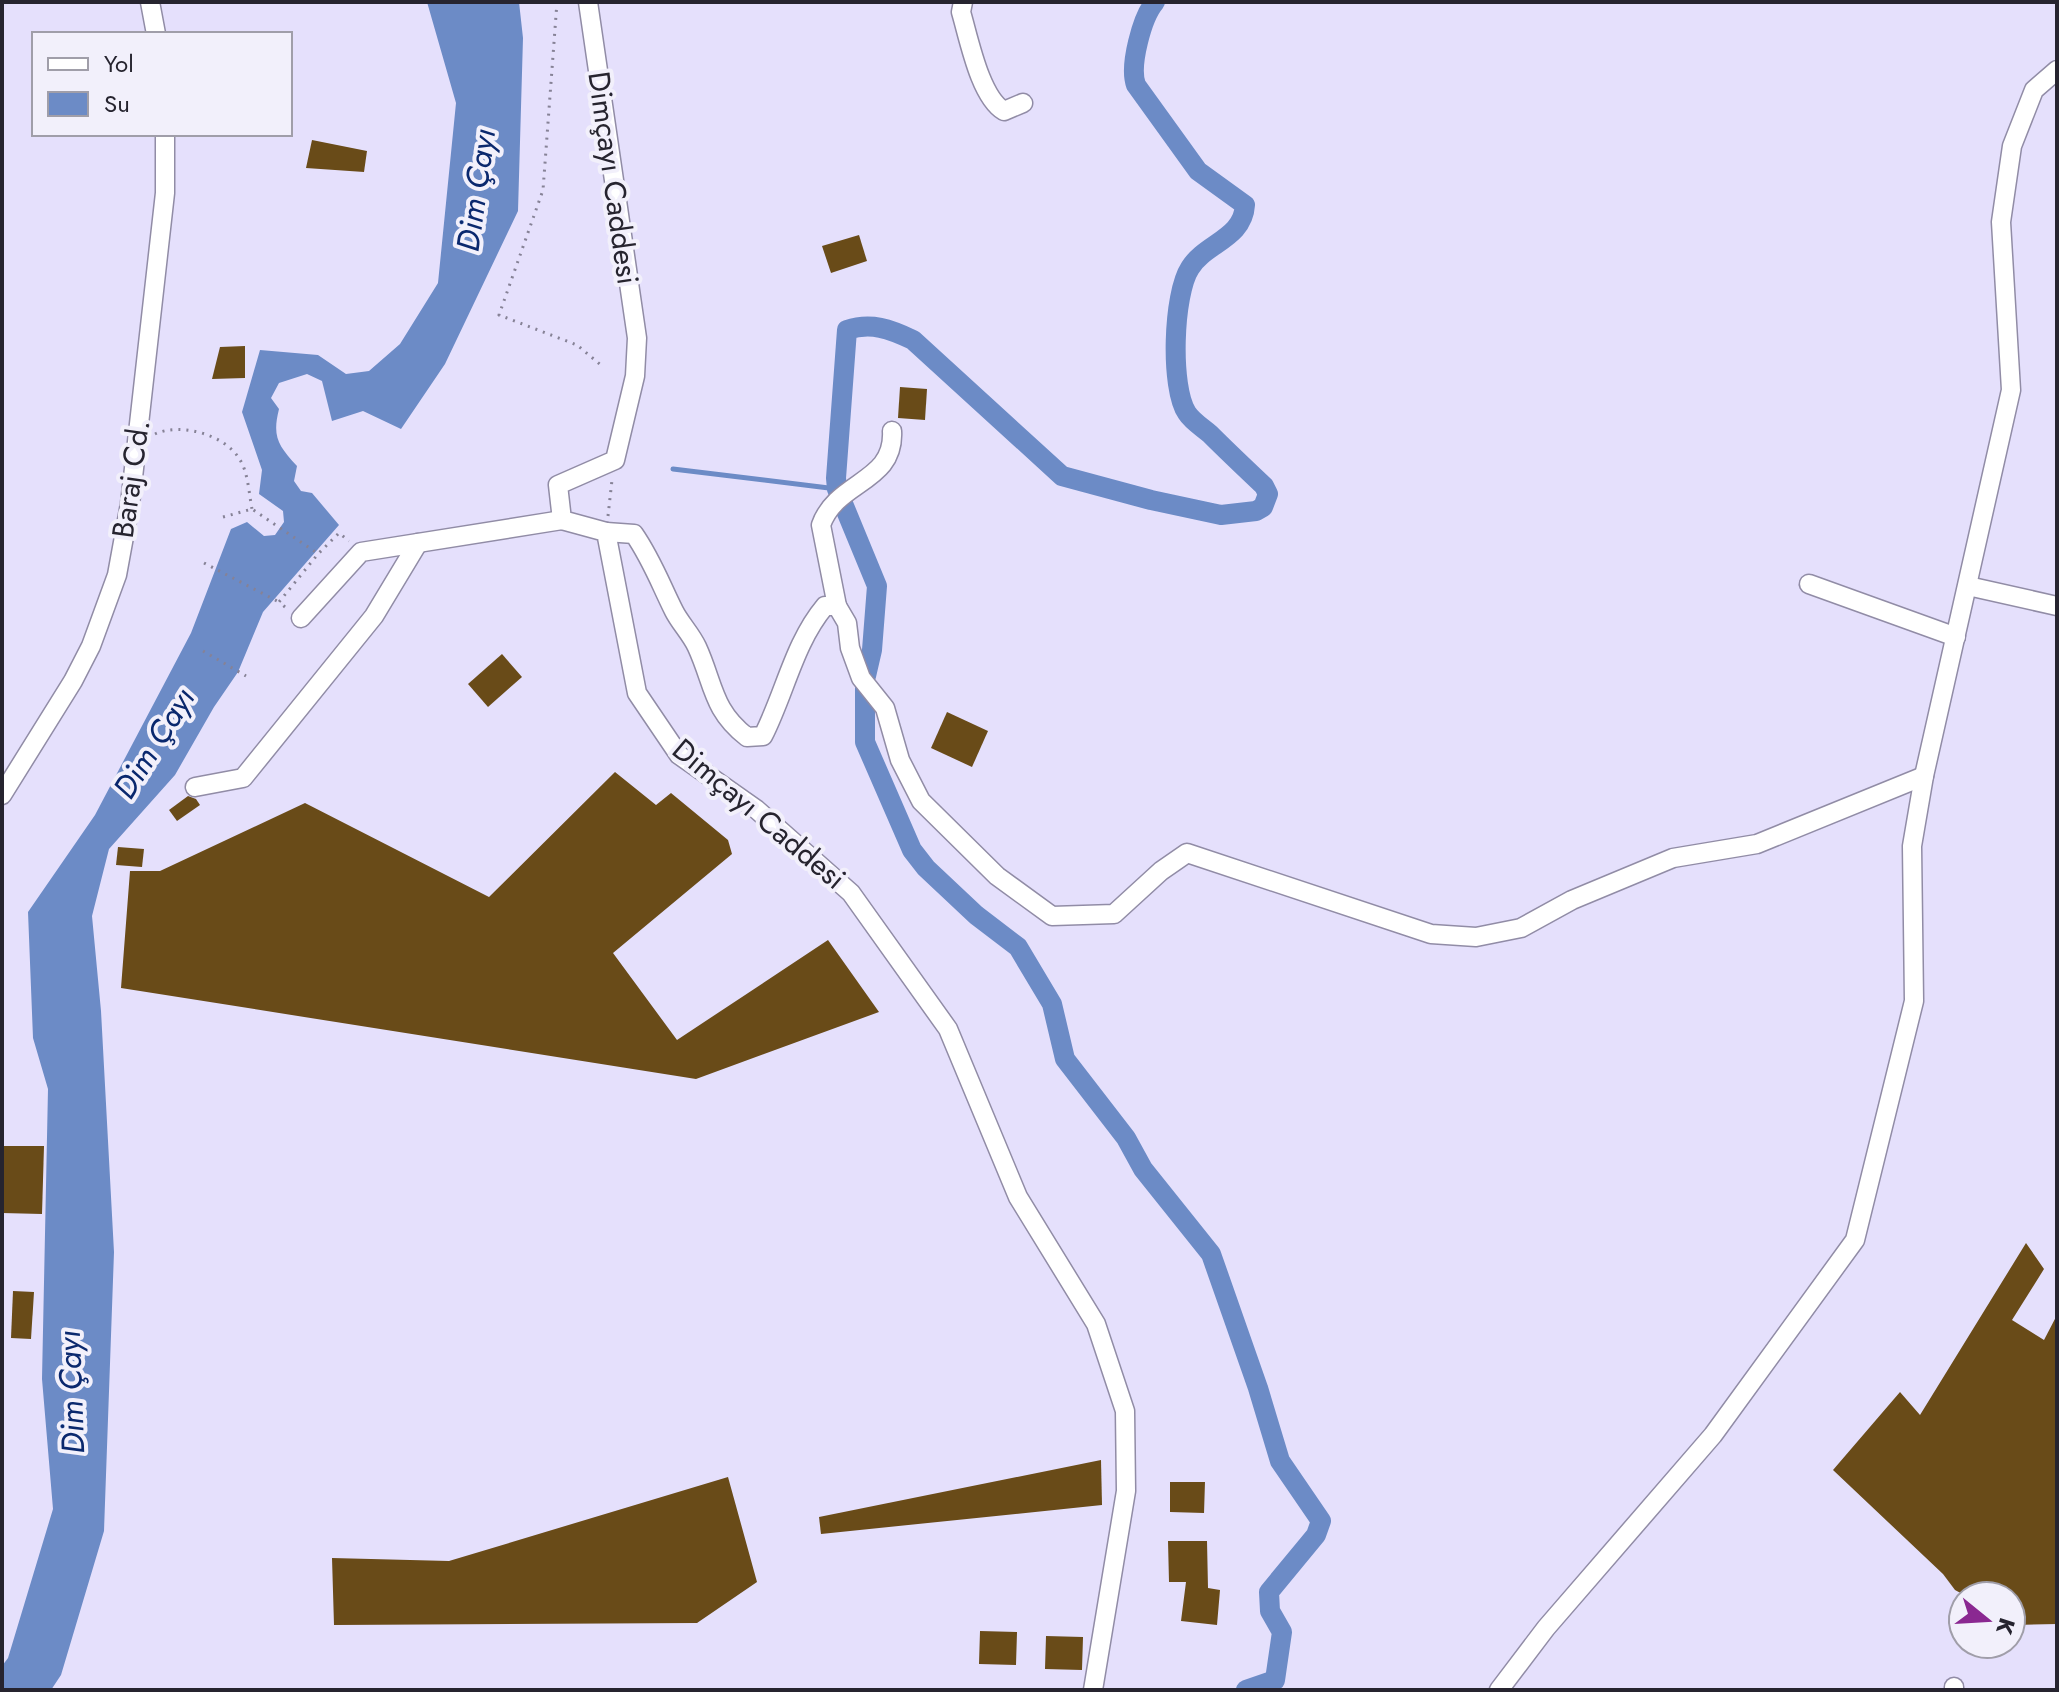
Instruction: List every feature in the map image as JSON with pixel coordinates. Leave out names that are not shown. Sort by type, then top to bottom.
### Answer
[{"type":"street","points":[[150,2],[156,32]]},
{"type":"street","name":"Dimçayı Caddesi","points":[[588,2],[637,338],[635,376],[615,460]]},
{"type":"street","points":[[963,2],[961,12],[978,68],[996,106],[1004,111],[1023,103]]},
{"type":"street","points":[[1499,1690],[1546,1628],[1713,1435],[1855,1240],[1914,1001],[1912,846],[1924,776],[2011,390],[2001,222],[2012,146],[2034,90],[2057,70]]},
{"type":"street","name":"Baraj Cd.","points":[[2,795],[73,681],[91,646],[117,575],[130,504],[165,193],[165,136]]},
{"type":"street","points":[[892,431],[893,448],[886,461],[843,496],[821,525],[837,606],[847,623],[850,648],[865,682],[885,708],[900,760],[921,801],[997,876],[1052,916],[1114,914],[1161,871],[1187,853],[1431,934],[1476,937],[1521,928],[1572,900],[1673,858],[1757,844],[1924,776]]},
{"type":"street","points":[[562,520],[558,485],[615,460]]},
{"type":"street","points":[[301,618],[361,552],[562,520],[606,532],[634,534],[653,561],[675,613],[697,645],[716,700],[729,723],[747,737],[763,736],[814,620],[825,606],[837,606]]},
{"type":"street","name":"Dimçayı Caddesi","points":[[606,532],[637,693],[679,755],[756,809],[851,893],[948,1029],[1018,1197],[1096,1324],[1125,1411],[1126,1491],[1093,1690]]},
{"type":"street","points":[[195,787],[243,778],[374,616],[418,543]]},
{"type":"street","points":[[1809,584],[1956,637]]},
{"type":"street","points":[[1968,586],[2057,606]]},
{"type":"path","points":[[557,2],[543,190],[499,315],[577,345],[602,366]]},
{"type":"path","points":[[137,442],[163,430],[195,432],[225,442],[241,461],[252,509],[318,554]]},
{"type":"path","points":[[606,532],[615,460]]},
{"type":"path","points":[[223,517],[252,509]]},
{"type":"path","points":[[279,602],[339,533],[361,552]]},
{"type":"path","points":[[204,563],[279,602],[301,618]]},
{"type":"path","points":[[203,651],[246,676]]},
{"type":"water","name":"Dim Çayı","points":[[427,2],[519,2],[523,38],[518,211],[445,364],[401,429],[363,411],[332,421],[322,381],[307,374],[279,383],[271,398],[279,409],[276,427],[278,440],[297,466],[294,481],[301,491],[312,493],[339,525],[263,612],[238,672],[175,775],[109,849],[92,916],[101,1011],[114,1252],[104,1531],[61,1675],[51,1690],[2,1690],[2,1666],[8,1658],[53,1509],[42,1379],[48,1089],[33,1038],[28,912],[95,815],[191,633],[231,529],[247,522],[264,536],[275,535],[284,522],[283,511],[259,494],[262,470],[242,412],[260,350],[318,355],[346,374],[369,371],[400,344],[438,283],[456,103]]},
{"type":"building","points":[[312,140],[367,151],[364,172],[306,168]]},
{"type":"building","points":[[859,235],[867,261],[831,273],[822,246]]},
{"type":"building","points":[[245,346],[245,378],[212,379],[220,347]]},
{"type":"building","points":[[900,387],[927,389],[925,420],[898,418]]},
{"type":"building","points":[[502,654],[522,677],[488,707],[468,684]]},
{"type":"building","points":[[947,712],[988,731],[972,767],[931,748]]},
{"type":"building","points":[[615,772],[656,805],[671,793],[728,840],[732,854],[613,953],[677,1040],[828,940],[879,1012],[696,1079],[121,988],[130,871],[160,871],[305,803],[489,897]]},
{"type":"building","points":[[188,796],[200,805],[177,821],[169,810]]},
{"type":"building","points":[[118,847],[144,849],[142,867],[116,865]]},
{"type":"building","points":[[3,1146],[44,1146],[42,1214],[2,1213]]},
{"type":"building","points":[[2026,1243],[2044,1269],[2012,1320],[2044,1340],[2057,1315],[2057,1624],[2027,1625],[2027,1580],[1948,1580],[1833,1470],[1900,1392],[1920,1415]]},
{"type":"building","points":[[13,1291],[34,1292],[31,1339],[11,1338]]},
{"type":"building","points":[[1101,1460],[1102,1505],[821,1534],[819,1517]]},
{"type":"building","points":[[728,1477],[757,1582],[697,1623],[334,1625],[332,1558],[449,1561]]},
{"type":"building","points":[[1170,1482],[1205,1482],[1204,1513],[1170,1512]]},
{"type":"building","points":[[1168,1541],[1207,1541],[1208,1588],[1220,1590],[1217,1625],[1181,1621],[1186,1582],[1169,1582]]},
{"type":"building","points":[[980,1631],[1017,1632],[1016,1665],[979,1664]]},
{"type":"building","points":[[1046,1636],[1083,1637],[1082,1670],[1045,1669]]},
{"type":"waterway","points":[[866,676],[872,650],[877,586],[837,489],[836,478],[847,330],[880,328],[913,340],[1062,476],[1221,515],[1256,511],[1263,507],[1268,494],[1264,486],[1192,419],[1182,401],[1178,383],[1177,319],[1184,281],[1197,260],[1238,226],[1245,205],[1198,171],[1136,85],[1134,66],[1138,42],[1155,2]]},
{"type":"waterway","points":[[673,469],[837,489]]},
{"type":"waterway","points":[[865,688],[865,742],[912,850],[926,868],[976,915],[1018,947],[1052,1004],[1065,1059],[1126,1138],[1143,1169],[1211,1254],[1280,1461],[1321,1521],[1316,1535],[1269,1592],[1270,1611],[1282,1632],[1275,1680],[1246,1690]]}]
